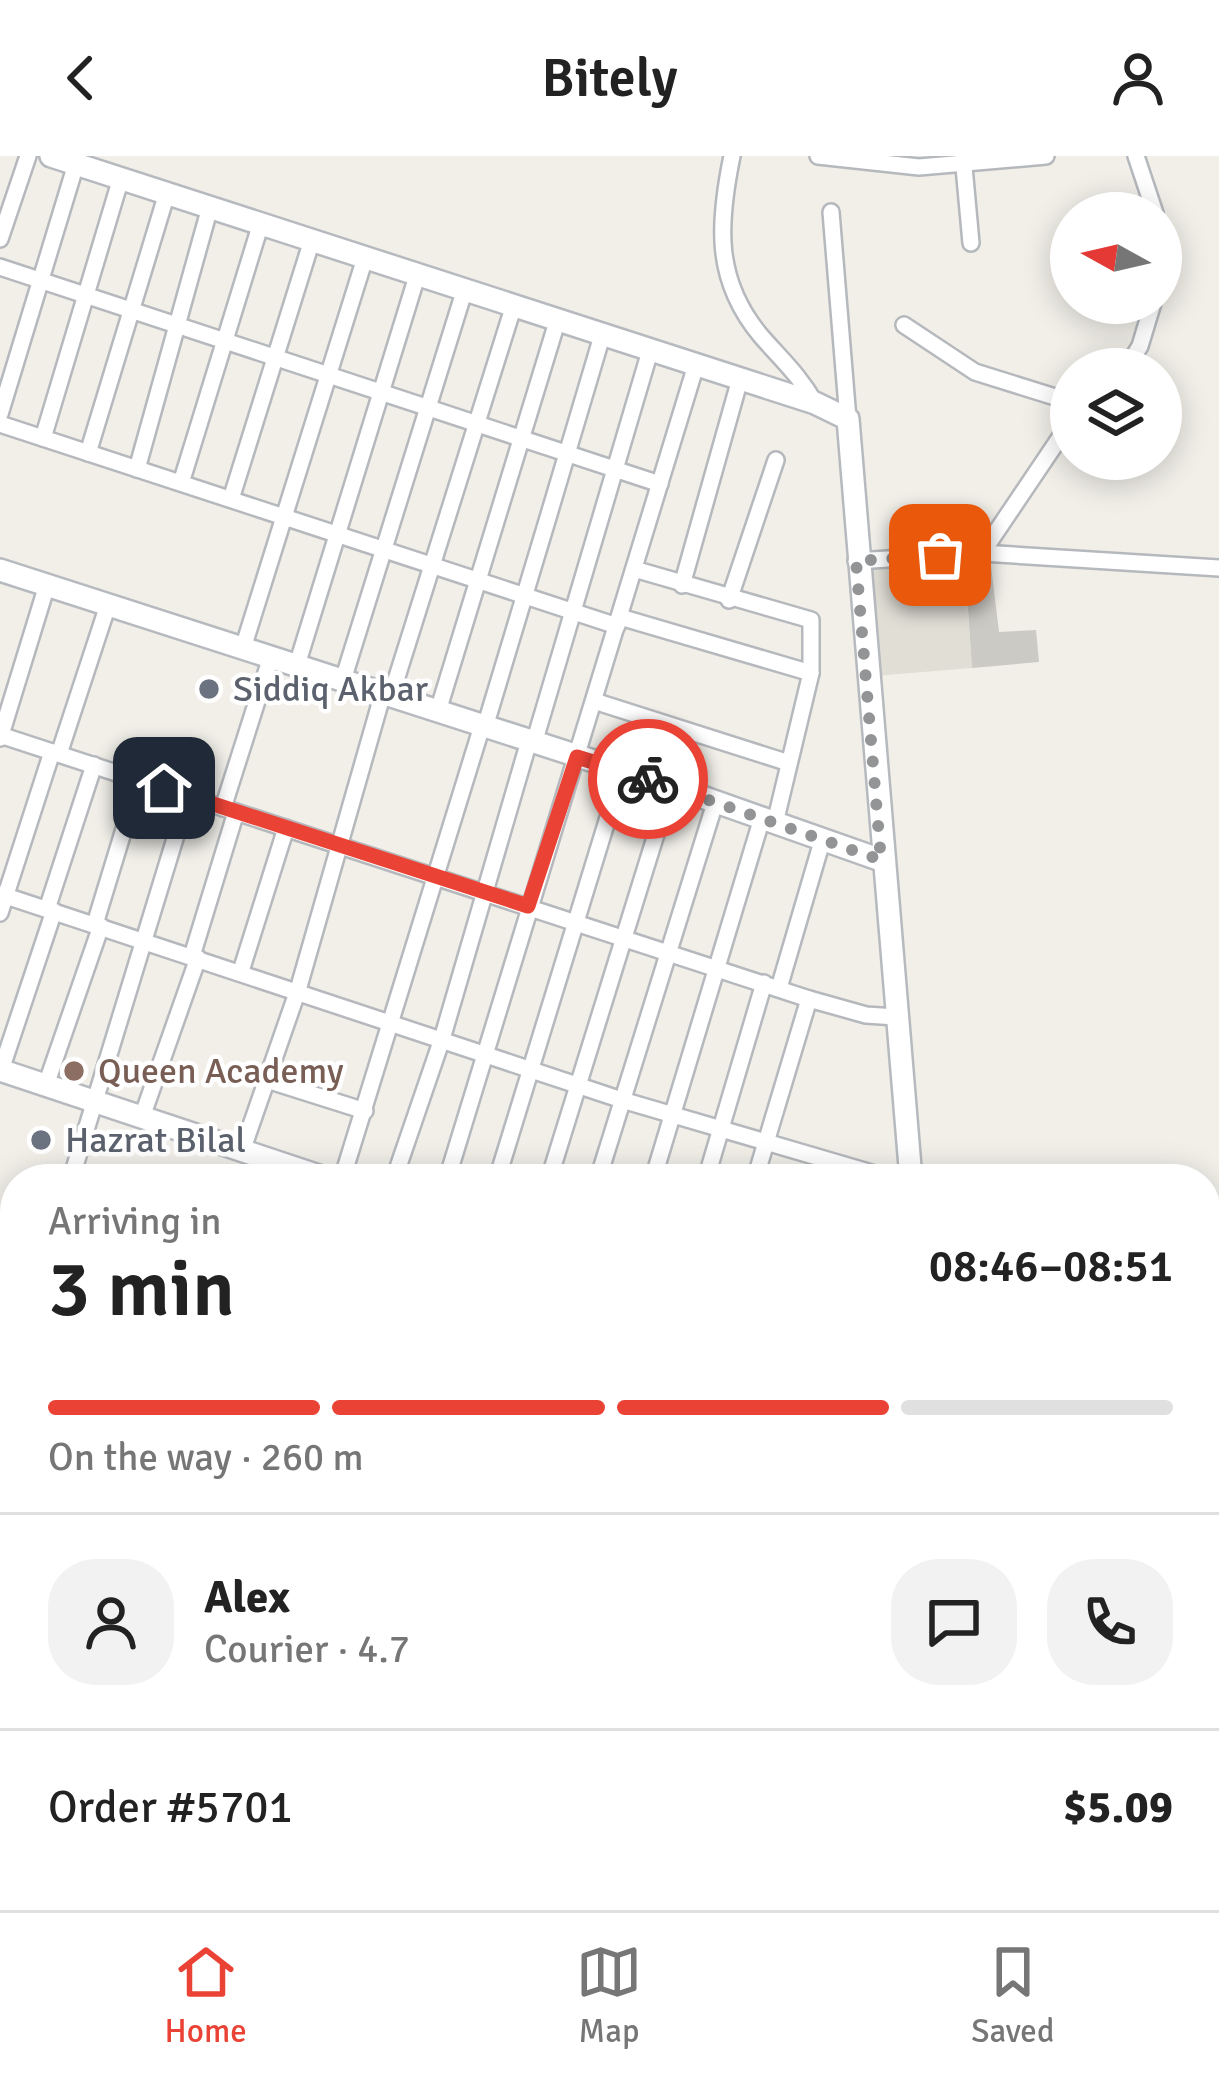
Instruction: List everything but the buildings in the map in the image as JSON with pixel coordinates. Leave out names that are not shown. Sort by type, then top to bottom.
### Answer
[{"type":"street","points":[[0,238],[28,156]]},
{"type":"street","points":[[51,156],[815,403],[848,418]]},
{"type":"street","points":[[732,156],[721,227],[726,278],[748,318],[800,377],[815,403]]},
{"type":"street","points":[[818,156],[882,165],[1046,156]]},
{"type":"street","points":[[1136,156],[1148,192]]},
{"type":"street","points":[[962,161],[971,243]]},
{"type":"street","points":[[0,414],[76,164]]},
{"type":"street","points":[[43,438],[121,178]]},
{"type":"street","points":[[88,453],[167,193]]},
{"type":"street","points":[[136,469],[181,324],[210,207]]},
{"type":"street","points":[[831,212],[856,561],[910,1164]]},
{"type":"street","points":[[181,483],[261,223]]},
{"type":"street","points":[[231,499],[312,241]]},
{"type":"street","points":[[243,648],[288,518],[365,258]]},
{"type":"street","points":[[0,267],[331,371],[660,484]]},
{"type":"street","points":[[297,665],[417,276]]},
{"type":"street","points":[[344,680],[464,292]]},
{"type":"street","points":[[242,1150],[298,990],[339,845],[513,308]]},
{"type":"street","points":[[438,711],[556,322]]},
{"type":"street","points":[[904,325],[975,372],[1050,395]]},
{"type":"street","points":[[347,1164],[439,879],[602,336]]},
{"type":"street","points":[[399,1164],[442,1039],[650,351]]},
{"type":"street","points":[[452,1164],[696,365]]},
{"type":"street","points":[[682,585],[740,379]]},
{"type":"street","points":[[0,424],[569,610],[811,674]]},
{"type":"street","points":[[982,553],[1050,452]]},
{"type":"street","points":[[729,600],[776,460]]},
{"type":"street","points":[[856,561],[982,553],[1219,568]]},
{"type":"street","points":[[634,569],[811,620],[811,674],[789,764],[717,966],[658,1164]]},
{"type":"street","points":[[1,572],[671,786],[881,860]]},
{"type":"street","points":[[47,585],[0,736],[809,999],[866,1015],[896,1017]]},
{"type":"street","points":[[0,913],[109,604]]},
{"type":"street","points":[[142,1117],[195,957],[271,657]]},
{"type":"street","points":[[594,701],[789,764]]},
{"type":"street","points":[[94,766],[1,1070],[242,1150],[260,1164]]},
{"type":"street","points":[[502,1164],[622,772]]},
{"type":"street","points":[[46,1085],[139,780]]},
{"type":"street","points":[[554,1164],[671,786]]},
{"type":"street","points":[[75,1164],[148,941],[188,796]]},
{"type":"street","points":[[603,1164],[715,803]]},
{"type":"street","points":[[241,971],[286,828]]},
{"type":"street","points":[[711,1164],[824,838]]},
{"type":"street","points":[[3,894],[622,1100],[841,1164]]},
{"type":"street","points":[[760,1164],[809,999]]},
{"type":"street","points":[[267,1080],[365,1111]]},
{"type":"shaded area","points":[[964,559],[972,668],[874,676],[866,569]]},
{"type":"way so far","points":[[648,779],[881,860],[856,561],[940,555]]},
{"type":"place","name":"Siddiq Akbar","points":[[209,689]]},
{"type":"place","name":"Queen Academy","points":[[74,1071]]},
{"type":"place","name":"Hazrat Bilal","points":[[41,1140]]},
{"type":"route","points":[[164,788],[528,906],[577,757],[648,779]]}]
